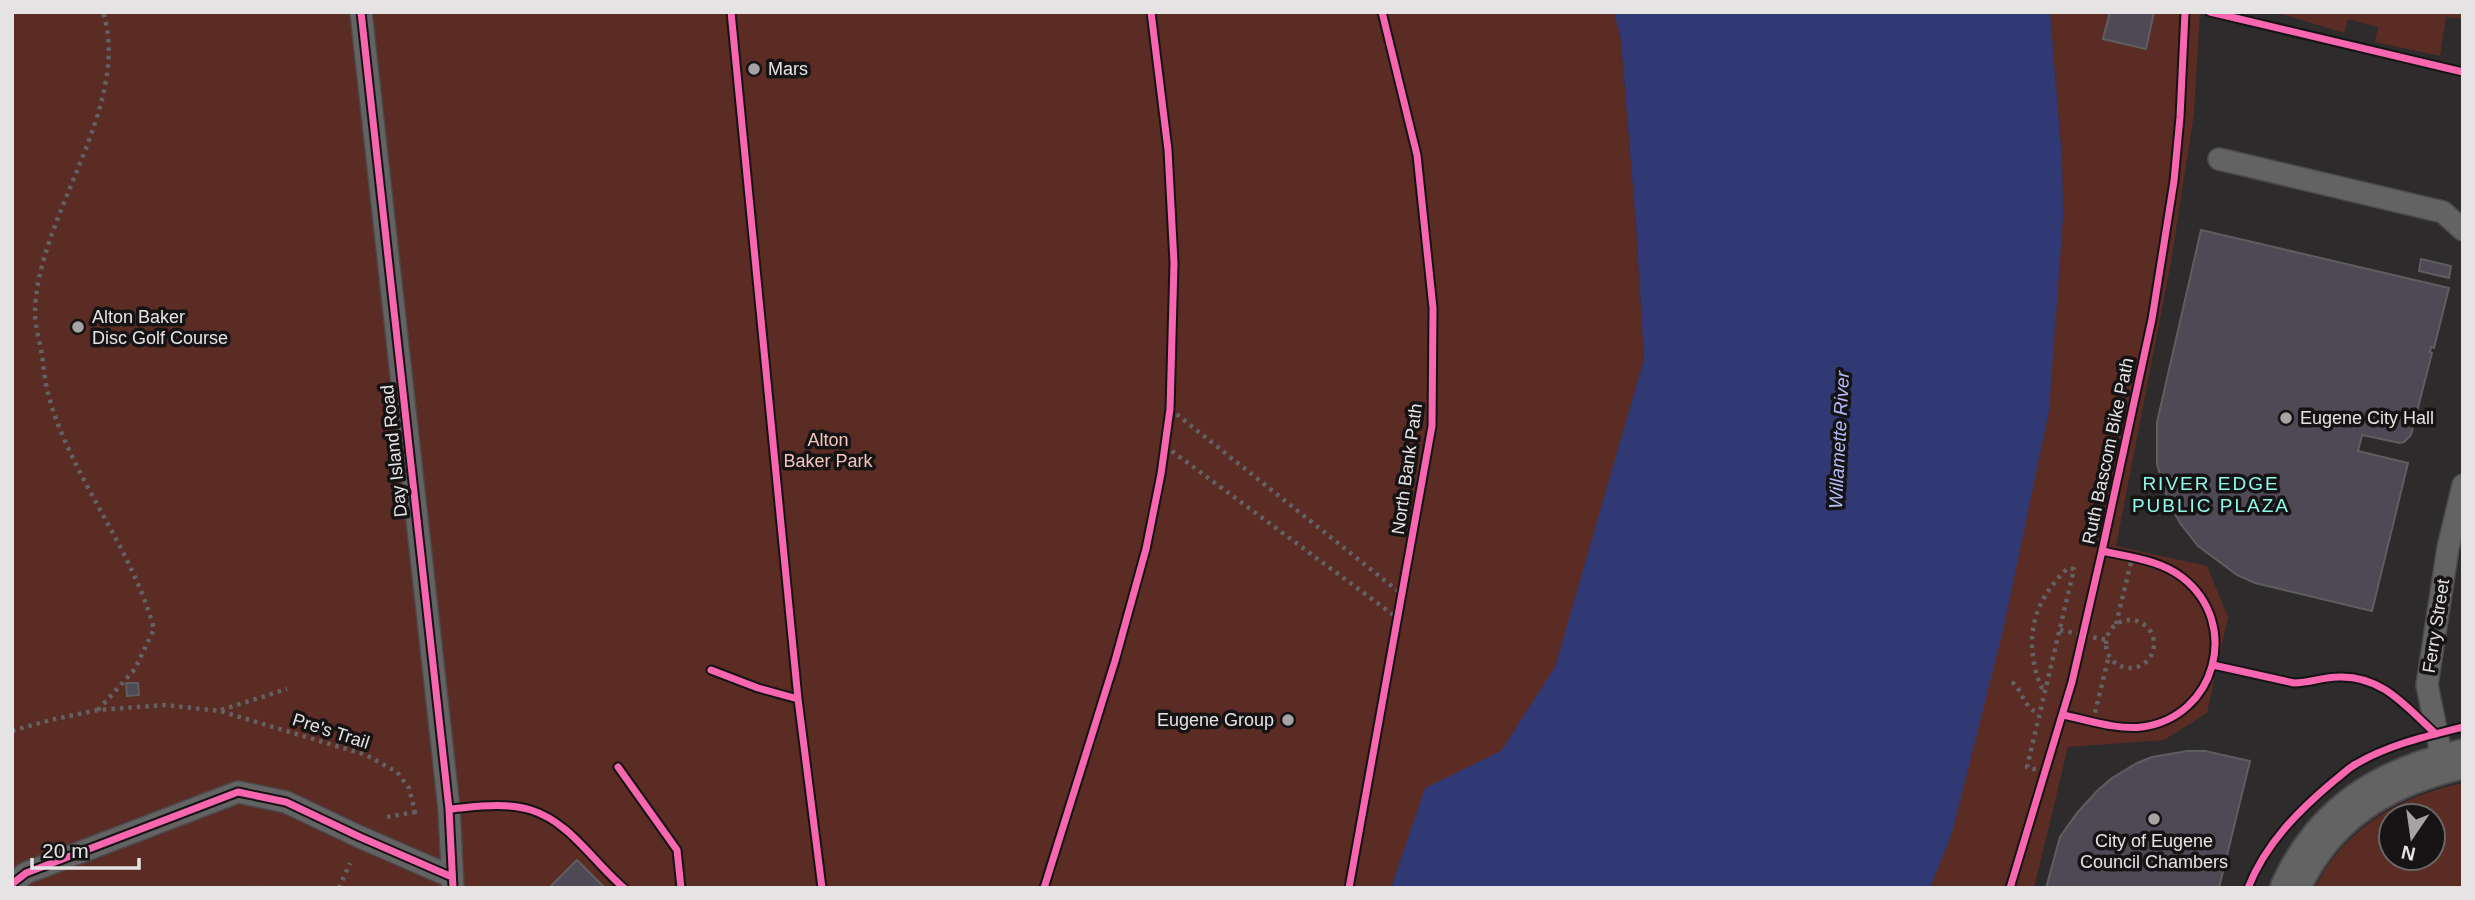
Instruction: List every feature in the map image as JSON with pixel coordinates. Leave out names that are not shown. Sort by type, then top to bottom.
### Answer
[{"type":"street","points":[[2290,888],[2314,843],[2364,797],[2400,778],[2453,761]]},
{"type":"lane","name":"Day Island Road","points":[[361,12],[449,809],[453,882]]},
{"type":"lane","points":[[2219,159],[2443,212],[2463,230]]},
{"type":"lane","name":"Ferry Street","points":[[2453,761],[2427,685],[2448,548],[2463,485]]},
{"type":"lane","points":[[12,884],[26,873],[238,792],[286,802],[453,882]]},
{"type":"path","points":[[98,710],[135,669],[154,629],[145,596],[69,449],[49,397],[35,314],[43,261],[106,90],[109,30],[103,12]]},
{"type":"path","points":[[1168,421],[1170,396]]},
{"type":"path","points":[[1170,409],[1403,595]]},
{"type":"path","points":[[1164,455],[1167,433]]},
{"type":"path","points":[[1165,446],[1399,619]]},
{"type":"path","points":[[2122,556],[2145,561]]},
{"type":"path","points":[[2093,721],[2109,655],[2106,640],[2116,624],[2132,558]]},
{"type":"path","points":[[2045,772],[2027,767],[2060,630],[2074,569],[2068,568],[2045,594],[2034,624],[2032,642],[2035,672],[2041,687],[2046,688]]},
{"type":"path","points":[[1396,632],[1405,582]]},
{"type":"path","points":[[2109,655],[2120,666],[2136,668],[2143,665],[2154,652],[2154,636],[2150,628],[2143,623],[2127,619],[2116,624]]},
{"type":"path","points":[[2080,647],[2086,623]]},
{"type":"path","points":[[2060,630],[2106,640]]},
{"type":"path","points":[[2012,682],[2036,712]]},
{"type":"path","points":[[2083,719],[2106,724]]},
{"type":"path","points":[[2041,781],[2048,763]]},
{"type":"path","points":[[248,888],[265,888]]},
{"type":"green space","name":"Alton Baker Park","points":[[12,12],[1614,12],[1621,40],[1644,359],[1631,404],[1572,675],[1401,859],[1391,888],[12,888]]},
{"type":"green space","points":[[2050,12],[2200,12],[2194,113],[2171,262],[2116,546],[2207,566],[2228,617],[2207,713],[2164,740],[2068,747],[2034,888],[1930,888],[1947,843],[2063,217],[2062,160]]},
{"type":"green space","points":[[2275,12],[2463,12],[2463,19],[2446,17],[2440,56],[2375,42],[2378,27],[2348,19],[2344,33]]},
{"type":"green space","points":[[2463,783],[2463,888],[2315,888],[2341,849],[2377,817],[2377,872],[2447,872],[2447,802],[2406,802]]},
{"type":"water","name":"Willamette River","points":[[1614,12],[2050,12],[2062,160],[2063,217],[2049,411],[2004,626],[1952,833],[1930,888],[1391,888],[1425,788],[1501,751],[1555,667],[1644,359],[1621,40]]},
{"type":"building","points":[[2110,12],[2154,12],[2146,49],[2103,39]]},
{"type":"building","name":"Eugene City Hall","points":[[2201,230],[2449,288],[2434,348],[2431,347],[2432,353],[2411,435],[2400,443],[2362,435],[2358,451],[2408,463],[2372,611],[2255,583],[2237,575],[2198,546],[2180,523],[2168,501],[2157,464],[2157,422]]},
{"type":"building","points":[[2421,259],[2451,266],[2449,278],[2419,271]]},
{"type":"building","points":[[126,683],[138,683],[139,695],[127,696]]},
{"type":"building","name":"City of Eugene Council Chambers","points":[[2205,751],[2250,761],[2219,888],[2046,888],[2060,837],[2098,790],[2137,763],[2152,757]]},
{"type":"building","points":[[577,860],[605,888],[549,888]]},
{"type":"cycle path","points":[[361,12],[449,809],[453,888]]},
{"type":"cycle path","points":[[731,12],[798,699]]},
{"type":"cycle path","points":[[1044,888],[1115,661],[1146,549],[1161,474],[1170,409],[1174,263],[1168,150],[1151,12]]},
{"type":"cycle path","name":"North Bank Path","points":[[1349,888],[1432,426],[1433,308],[1417,155],[1382,12]]},
{"type":"cycle path","name":"Ruth Bascom Bike Path","points":[[2010,888],[2072,682],[2152,319],[2174,181],[2185,12]]},
{"type":"cycle path","points":[[2210,12],[2463,72]]},
{"type":"cycle path","name":"Ruth Bascom Bike Path","points":[[2063,715],[2132,728],[2167,720],[2188,706],[2203,688],[2212,666],[2215,643],[2211,619],[2201,597],[2183,578],[2155,563],[2102,551]]},
{"type":"cycle path","points":[[2213,665],[2294,683],[2338,677],[2368,681],[2392,695],[2436,734]]},
{"type":"cycle path","points":[[711,670],[758,688],[798,699],[822,888]]},
{"type":"cycle path","points":[[2248,888],[2264,857],[2284,829],[2350,767],[2394,746],[2463,727]]},
{"type":"cycle path","points":[[618,767],[677,850],[681,888]]},
{"type":"cycle path","points":[[12,884],[26,873],[238,792],[286,802],[452,877]]},
{"type":"cycle path","points":[[449,809],[512,806],[545,816],[570,833],[624,888]]},
{"type":"place","name":"Mars","points":[[754,69]]},
{"type":"place","name":"Alton Baker Disc Golf Course","points":[[78,327]]},
{"type":"place","name":"Eugene City Hall","points":[[2286,418]]},
{"type":"place","name":"Eugene Group","points":[[1288,720]]},
{"type":"place","name":"City of Eugene Council Chambers","points":[[2154,819]]},
{"type":"district","name":"RIVER EDGE PUBLIC PLAZA","points":[[2211,494]]}]
